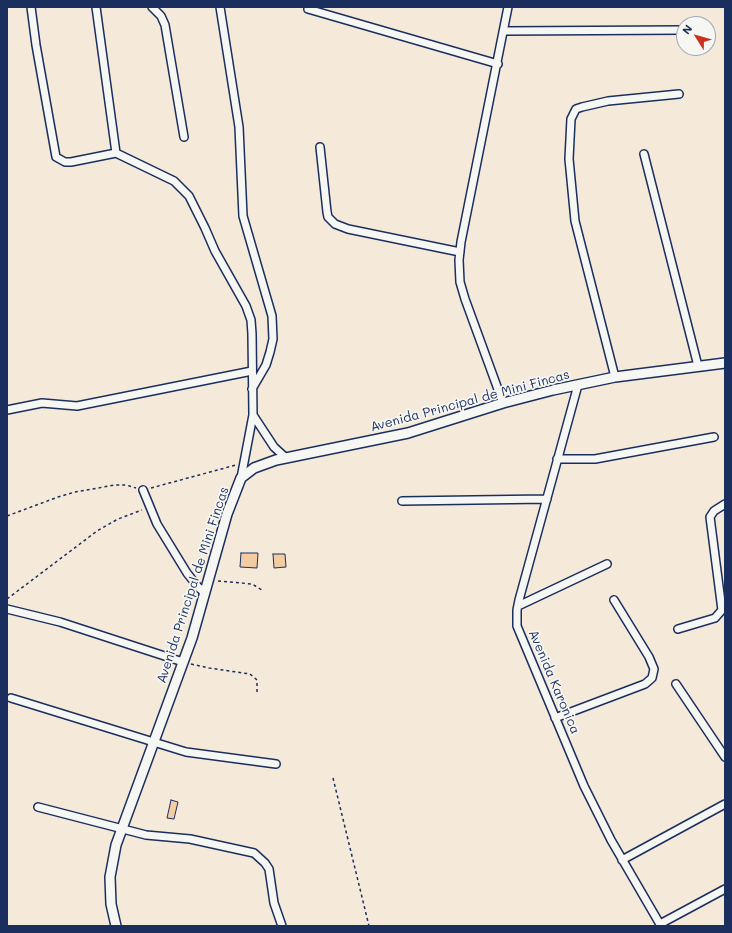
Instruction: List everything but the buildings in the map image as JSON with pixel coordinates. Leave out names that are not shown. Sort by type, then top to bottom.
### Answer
[{"type":"street","points":[[31,7],[55,155],[65,162],[116,153],[168,178],[180,186],[189,196],[215,251],[246,306],[251,320],[253,415],[241,478]]},
{"type":"street","points":[[96,7],[116,153]]},
{"type":"street","points":[[152,7],[161,16],[165,25],[184,138]]},
{"type":"street","points":[[220,7],[240,127],[243,216],[272,316],[273,340],[270,352],[266,365],[252,389]]},
{"type":"street","points":[[503,403],[463,293],[459,271],[460,252],[508,7]]},
{"type":"street","points":[[308,9],[498,64]]},
{"type":"street","points":[[504,31],[676,30]]},
{"type":"street","points":[[615,378],[575,221],[569,159],[571,119],[576,109],[582,107],[608,101],[679,94]]},
{"type":"street","points":[[320,147],[327,212],[328,217],[335,224],[348,229],[460,252]]},
{"type":"street","points":[[644,154],[698,366]]},
{"type":"street","name":"Avenida Principal de Mini Fincas","points":[[116,926],[111,904],[110,877],[121,830],[183,662],[227,514],[241,478],[254,468],[264,463],[408,433],[503,403],[578,385],[615,378],[725,363]]},
{"type":"street","points":[[7,410],[42,403],[77,406],[252,371]]},
{"type":"street","name":"Avenida Karonica","points":[[578,385],[518,606],[517,618],[520,635],[584,786],[622,860],[661,925]]},
{"type":"street","points":[[253,415],[274,447],[286,458]]},
{"type":"street","points":[[558,459],[594,459],[714,437]]},
{"type":"street","points":[[143,490],[157,524],[187,572],[198,587],[204,592]]},
{"type":"street","points":[[402,501],[547,499]]},
{"type":"street","points":[[678,629],[715,618],[722,610],[710,517],[714,511],[725,504]]},
{"type":"street","points":[[518,606],[607,564]]},
{"type":"street","points":[[555,718],[645,684],[652,678],[654,669],[649,657],[614,600]]},
{"type":"street","points":[[7,609],[60,622],[183,662]]},
{"type":"street","points":[[676,684],[725,757]]},
{"type":"street","points":[[11,698],[186,752],[276,764]]},
{"type":"street","points":[[622,860],[725,804]]},
{"type":"street","points":[[38,807],[121,830],[158,837],[190,839],[254,853],[269,869],[275,908],[282,926]]},
{"type":"street","points":[[661,925],[725,889]]},
{"type":"path","points":[[7,516],[74,492],[115,485],[126,485],[143,490],[244,463]]},
{"type":"path","points":[[7,599],[97,531],[118,519],[150,507]]},
{"type":"path","points":[[208,581],[252,584],[262,590]]},
{"type":"path","points":[[183,662],[209,668],[250,674],[257,680],[257,693]]},
{"type":"path","points":[[333,778],[350,851],[370,926]]}]
